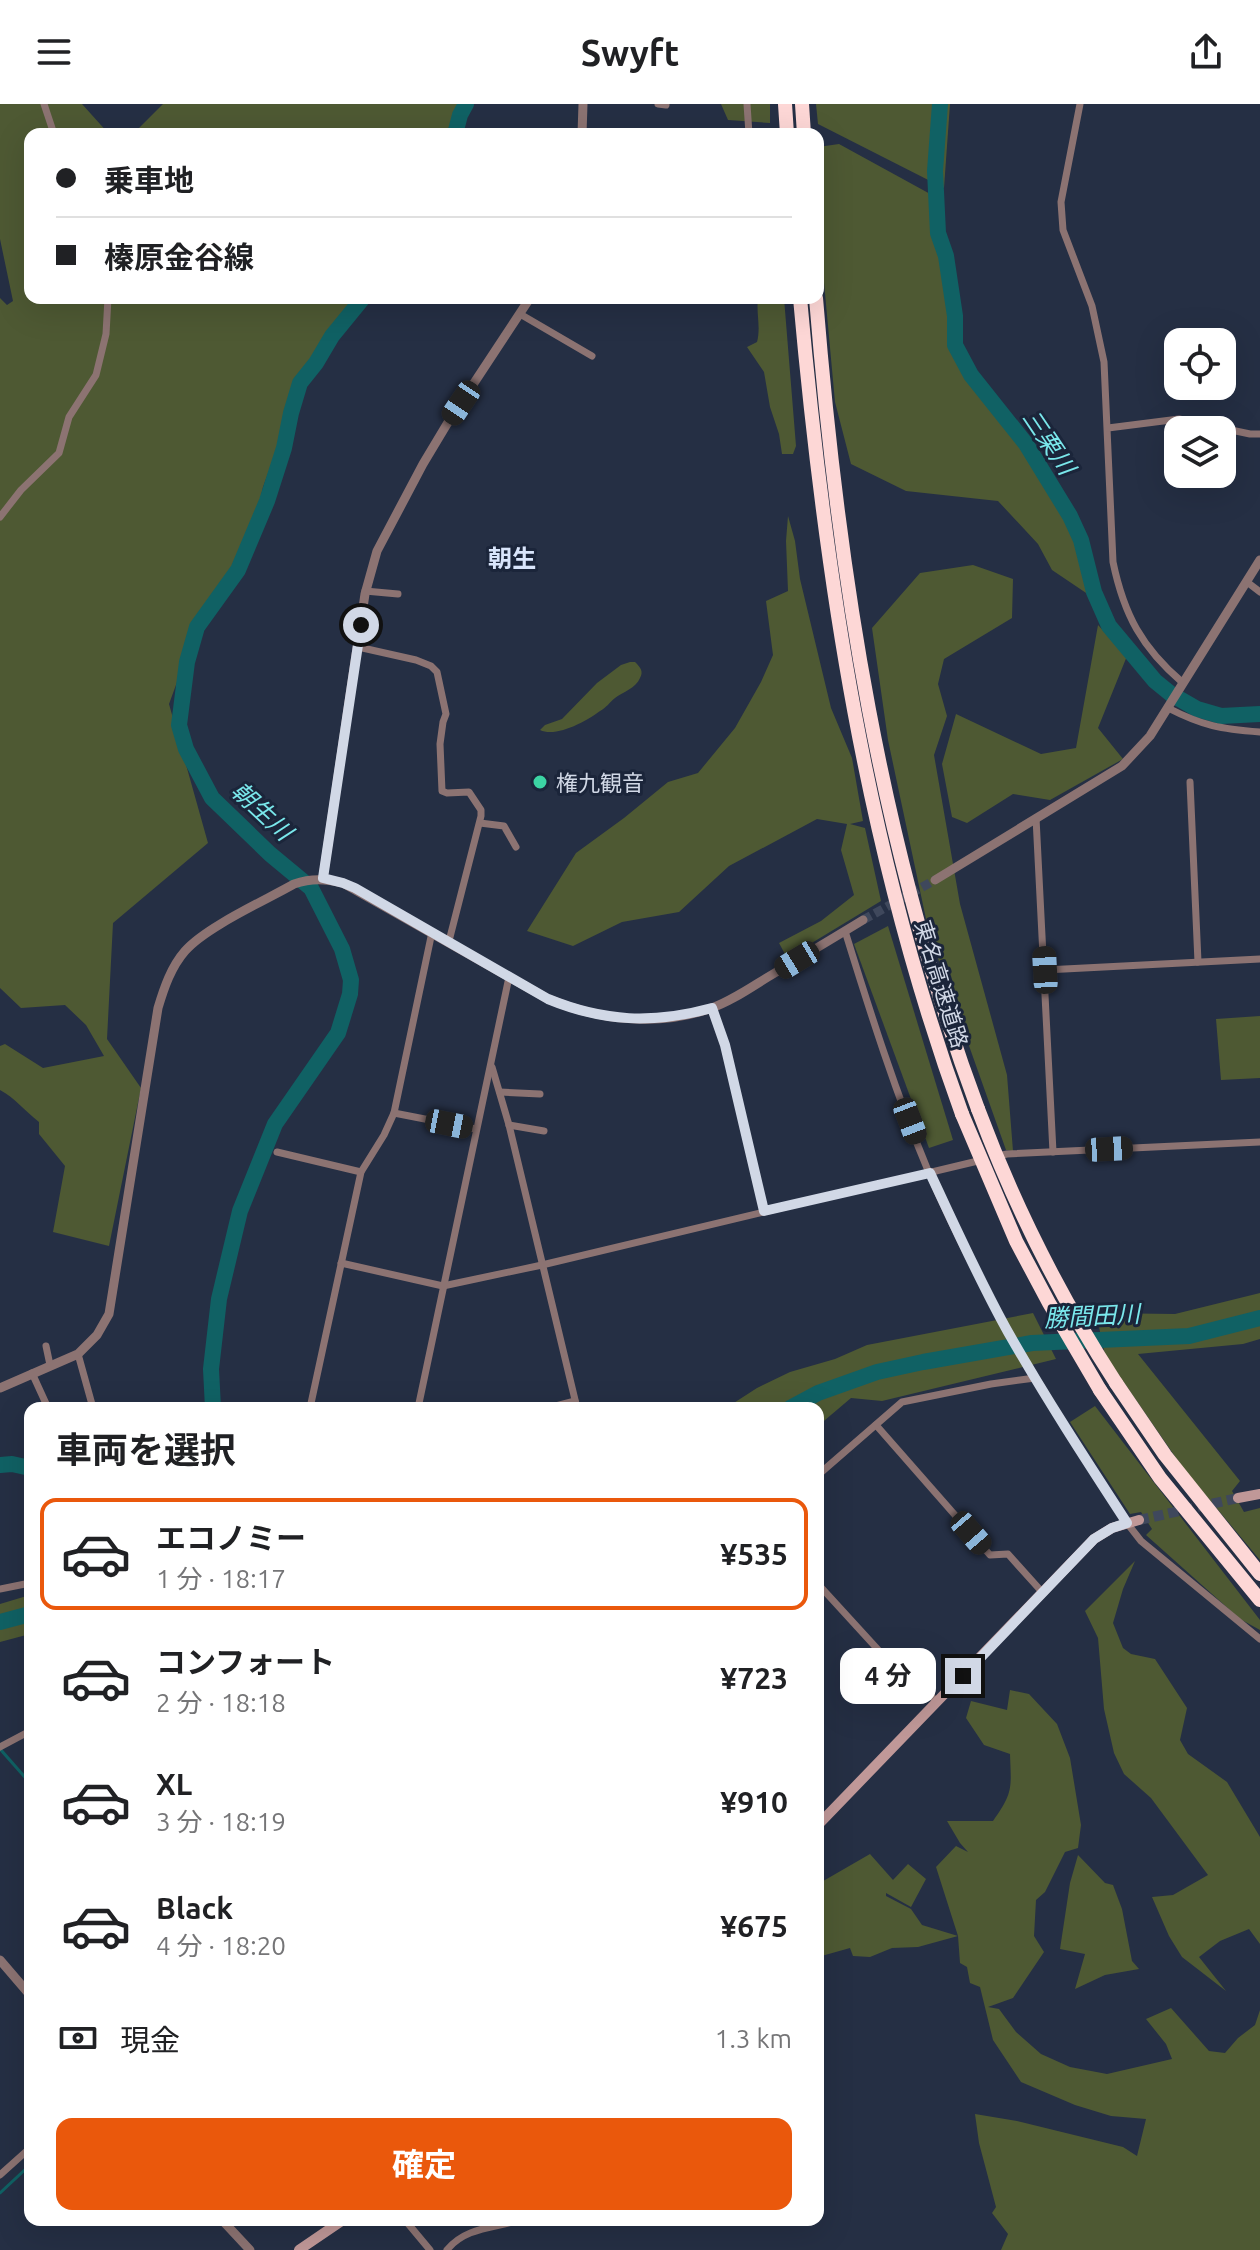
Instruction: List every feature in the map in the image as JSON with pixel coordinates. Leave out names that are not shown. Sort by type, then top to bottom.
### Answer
[{"type":"highway","points":[[785,104],[787,128]]},
{"type":"highway","points":[[802,104],[804,128]]},
{"type":"highway","name":"東名高速道路","points":[[801,304],[823,521],[857,736],[903,931],[940,1054],[1016,1241],[1049,1303],[1100,1390],[1160,1478],[1260,1600]]},
{"type":"highway","name":"東名高速道路","points":[[817,304],[837,501],[852,612],[877,755],[909,892],[955,1048],[993,1150],[1047,1264],[1094,1349],[1165,1455],[1260,1574]]},
{"type":"main road","points":[[1238,1498],[1260,1494]]},
{"type":"main road","points":[[824,1819],[1094,1539],[1112,1528],[1139,1520]]},
{"type":"main road","points":[[299,2250],[334,2226]]},
{"type":"street","points":[[44,104],[52,128]]},
{"type":"street","points":[[582,128],[583,104]]},
{"type":"street","points":[[747,104],[749,128]]},
{"type":"street","points":[[1080,104],[1061,202],[1063,230],[1092,306],[1104,362],[1113,562],[1119,587],[1137,632],[1163,666],[1183,683]]},
{"type":"street","points":[[0,517],[21,490],[59,453],[69,417],[96,375],[106,334],[108,304]]},
{"type":"street","points":[[323,878],[365,591],[377,551],[447,424],[526,304]]},
{"type":"street","points":[[520,314],[592,356]]},
{"type":"street","points":[[1108,428],[1179,419],[1260,434]]},
{"type":"street","points":[[935,880],[1122,766],[1150,736],[1260,560]]},
{"type":"street","points":[[1247,582],[1260,592]]},
{"type":"street","points":[[365,591],[398,594]]},
{"type":"street","points":[[358,647],[416,660],[437,672],[446,714],[440,744],[442,791],[469,792],[481,810],[449,941]]},
{"type":"street","points":[[1168,708],[1219,729],[1260,732]]},
{"type":"street","points":[[1190,782],[1198,962]]},
{"type":"street","points":[[1036,818],[1053,1152]]},
{"type":"street","points":[[480,823],[504,826],[516,847]]},
{"type":"street","points":[[0,1388],[78,1354],[97,1335],[109,1314],[158,1008],[172,971],[185,951],[203,935],[294,884],[323,878],[355,888],[548,999],[600,1016],[659,1019],[712,1008],[863,920]]},
{"type":"street","points":[[845,931],[899,1095],[930,1173],[975,1270],[1026,1363],[1141,1541],[1260,1639]]},
{"type":"street","points":[[311,1402],[361,1172],[394,1113],[432,932]]},
{"type":"street","points":[[1045,970],[1260,959]]},
{"type":"street","points":[[419,1402],[509,977]]},
{"type":"street","points":[[712,1008],[725,1045],[764,1211]]},
{"type":"street","points":[[491,1065],[509,1125],[576,1402]]},
{"type":"street","points":[[500,1092],[540,1094]]},
{"type":"street","points":[[394,1113],[476,1129]]},
{"type":"street","points":[[509,1125],[544,1131]]},
{"type":"street","points":[[341,1263],[443,1286],[1007,1154],[1260,1142]]},
{"type":"street","points":[[277,1152],[361,1172]]},
{"type":"street","points":[[46,1346],[50,1365]]},
{"type":"street","points":[[78,1354],[91,1402]]},
{"type":"street","points":[[32,1373],[45,1402]]},
{"type":"street","points":[[824,1470],[902,1402],[1035,1378]]},
{"type":"street","points":[[876,1425],[990,1555],[1008,1554],[1043,1593]]},
{"type":"street","points":[[0,1589],[24,1584]]},
{"type":"street","points":[[824,1591],[882,1654],[907,1663],[936,1702]]},
{"type":"street","points":[[0,1747],[24,1734]]},
{"type":"street","points":[[0,1960],[24,1988]]},
{"type":"street","points":[[0,2175],[24,2153]]},
{"type":"street","points":[[228,2226],[250,2250]]},
{"type":"street","points":[[410,2226],[430,2250]]},
{"type":"street","points":[[447,2250],[472,2231],[503,2226]]},
{"type":"green space","points":[[0,104],[82,104],[104,128],[24,128],[24,304],[356,304],[332,336],[295,401],[263,487],[248,552],[205,606],[169,704],[208,843],[113,923],[107,1039],[141,1088],[109,1246],[53,1232],[65,1166],[39,1134],[39,1122],[0,1090],[0,1046],[5,1044],[43,1068],[104,1056],[86,1025],[65,1005],[21,1008],[0,988],[0,298],[7,305],[13,301],[0,239]]},
{"type":"green space","points":[[163,104],[466,104],[454,128],[139,128]]},
{"type":"green space","points":[[721,104],[770,104],[770,123],[728,120]]},
{"type":"green space","points":[[816,104],[950,104],[944,188],[818,124]]},
{"type":"green space","points":[[839,144],[943,201],[946,256],[961,368],[1012,427],[1069,510],[1095,599],[1052,570],[1038,544],[998,501],[906,491],[851,464],[835,402],[824,282],[824,146]]},
{"type":"green space","points":[[758,304],[784,304],[796,446],[793,454],[782,454],[764,372],[747,347],[757,342]]},
{"type":"green space","points":[[788,516],[831,708],[852,758],[863,821],[850,824],[865,828],[881,901],[787,958],[779,943],[821,921],[854,895],[841,850],[847,824],[817,819],[729,866],[679,912],[622,922],[573,946],[527,931],[576,853],[668,782],[698,773],[735,728],[773,655],[766,601],[788,591]]},
{"type":"green space","points":[[973,565],[1013,579],[1012,618],[944,659],[938,684],[947,716],[934,755],[960,904],[1007,1075],[1013,1151],[1006,1150],[929,933],[888,740],[872,628],[920,573]]},
{"type":"green space","points":[[1098,625],[1127,656],[1098,728],[1123,759],[1050,800],[1013,794],[967,823],[952,817],[942,764],[956,714],[1041,754],[1076,748]]},
{"type":"green space","points":[[630,662],[640,667],[641,676],[602,710],[580,724],[563,730],[540,730],[562,719],[597,683]]},
{"type":"green space","points":[[888,926],[953,1140],[929,1148],[854,944]]},
{"type":"green space","points":[[1260,1016],[1260,1078],[1221,1080],[1216,1019]]},
{"type":"green space","points":[[1260,1293],[1260,1339],[1243,1344],[1138,1354],[1240,1481],[1232,1491],[1244,1512],[1260,1508],[1260,1560],[1183,1468],[1105,1355],[1096,1313],[1175,1314]]},
{"type":"green space","points":[[1033,1313],[1056,1359],[882,1401],[851,1398],[824,1421],[824,1402],[735,1402],[790,1372],[835,1359],[867,1345]]},
{"type":"green space","points":[[1095,1406],[1260,1620],[1260,1630],[1240,1619],[1146,1535],[1152,1529],[1141,1512],[1130,1514],[1070,1422]]},
{"type":"green space","points":[[1135,1561],[1113,1623],[1123,1648],[1131,1654],[1155,1659],[1187,1708],[1180,1740],[1188,1754],[1227,1782],[1260,1837],[1260,1944],[1249,1929],[1220,1941],[1199,1957],[1226,1991],[1182,1957],[1152,1897],[1173,1895],[1208,1875],[1151,1798],[1124,1774],[1114,1753],[1104,1709],[1098,1638],[1085,1611]]},
{"type":"green space","points":[[24,1597],[24,1636],[0,1642],[0,1604]]},
{"type":"green space","points":[[1010,1690],[1029,1694],[1057,1724],[1070,1758],[1081,1825],[1078,1848],[1065,1852],[1045,1892],[1036,1900],[1034,1936],[1044,1952],[1013,1998],[988,2007],[999,2009],[1016,2032],[1041,2054],[1070,2067],[1107,2074],[1172,2059],[1166,2044],[1146,2019],[1171,2008],[1209,2051],[1225,2053],[1255,2025],[1260,2010],[1260,2250],[1001,2250],[1008,2234],[992,2213],[996,2207],[979,2143],[975,2114],[1123,2147],[1137,2156],[1146,2119],[1111,2116],[1075,2105],[1021,2082],[993,2040],[980,1987],[970,1983],[967,1967],[960,1963],[958,1936],[936,1867],[956,1846],[968,1852],[947,1821],[993,1821],[1005,1803],[1011,1782],[1010,1754],[984,1745],[966,1718],[971,1701],[1007,1710]]},
{"type":"green space","points":[[870,1854],[893,1880],[908,1864],[926,1879],[911,1907],[886,1893],[886,1896],[911,1909],[922,1925],[958,1936],[918,1947],[892,1948],[870,1957],[853,1956],[850,1948],[824,1955],[824,1881]]},
{"type":"green space","points":[[1078,1855],[1105,1883],[1113,1885],[1122,1909],[1132,1961],[1139,1969],[1105,1975],[1075,1989],[1085,1954],[1060,1949],[1070,1883]]},
{"type":"waterway","name":"朝生川","points":[[457,128],[466,104]]},
{"type":"waterway","name":"三栗川","points":[[940,104],[935,171],[938,233],[946,256],[955,316],[955,345],[971,375],[1026,444],[1070,516],[1081,540],[1094,592],[1109,626],[1155,681],[1171,694],[1197,709],[1221,716],[1260,714]]},
{"type":"waterway","name":"朝生川","points":[[213,1402],[211,1369],[219,1299],[240,1211],[275,1124],[338,1033],[351,980],[342,949],[311,888],[270,854],[212,798],[186,749],[179,725],[187,662],[197,627],[238,570],[267,501],[300,383],[358,304]]},
{"type":"waterway","name":"勝間田川","points":[[801,1402],[877,1372],[923,1362],[1032,1343],[1189,1336],[1260,1318]]},
{"type":"waterway","name":"朝生川","points":[[0,1465],[24,1467]]},
{"type":"waterway","name":"勝間田川","points":[[0,1622],[24,1616]]},
{"type":"waterway","points":[[1,1750],[24,1776]]},
{"type":"waterway","points":[[0,2193],[24,2171]]},
{"type":"tunnel","points":[[863,920],[935,880]]},
{"type":"tunnel","points":[[1139,1520],[1238,1498]]},
{"type":"place","name":"権九観音","points":[[540,782]]},
{"type":"district","name":"朝生","points":[[512,558]]},
{"type":"route","points":[[361,625],[323,878],[355,888],[548,999],[576,1010],[600,1016],[659,1019],[712,1008],[725,1045],[764,1211],[930,1173],[975,1270],[1007,1329],[1127,1523],[1094,1539],[963,1676]]}]
